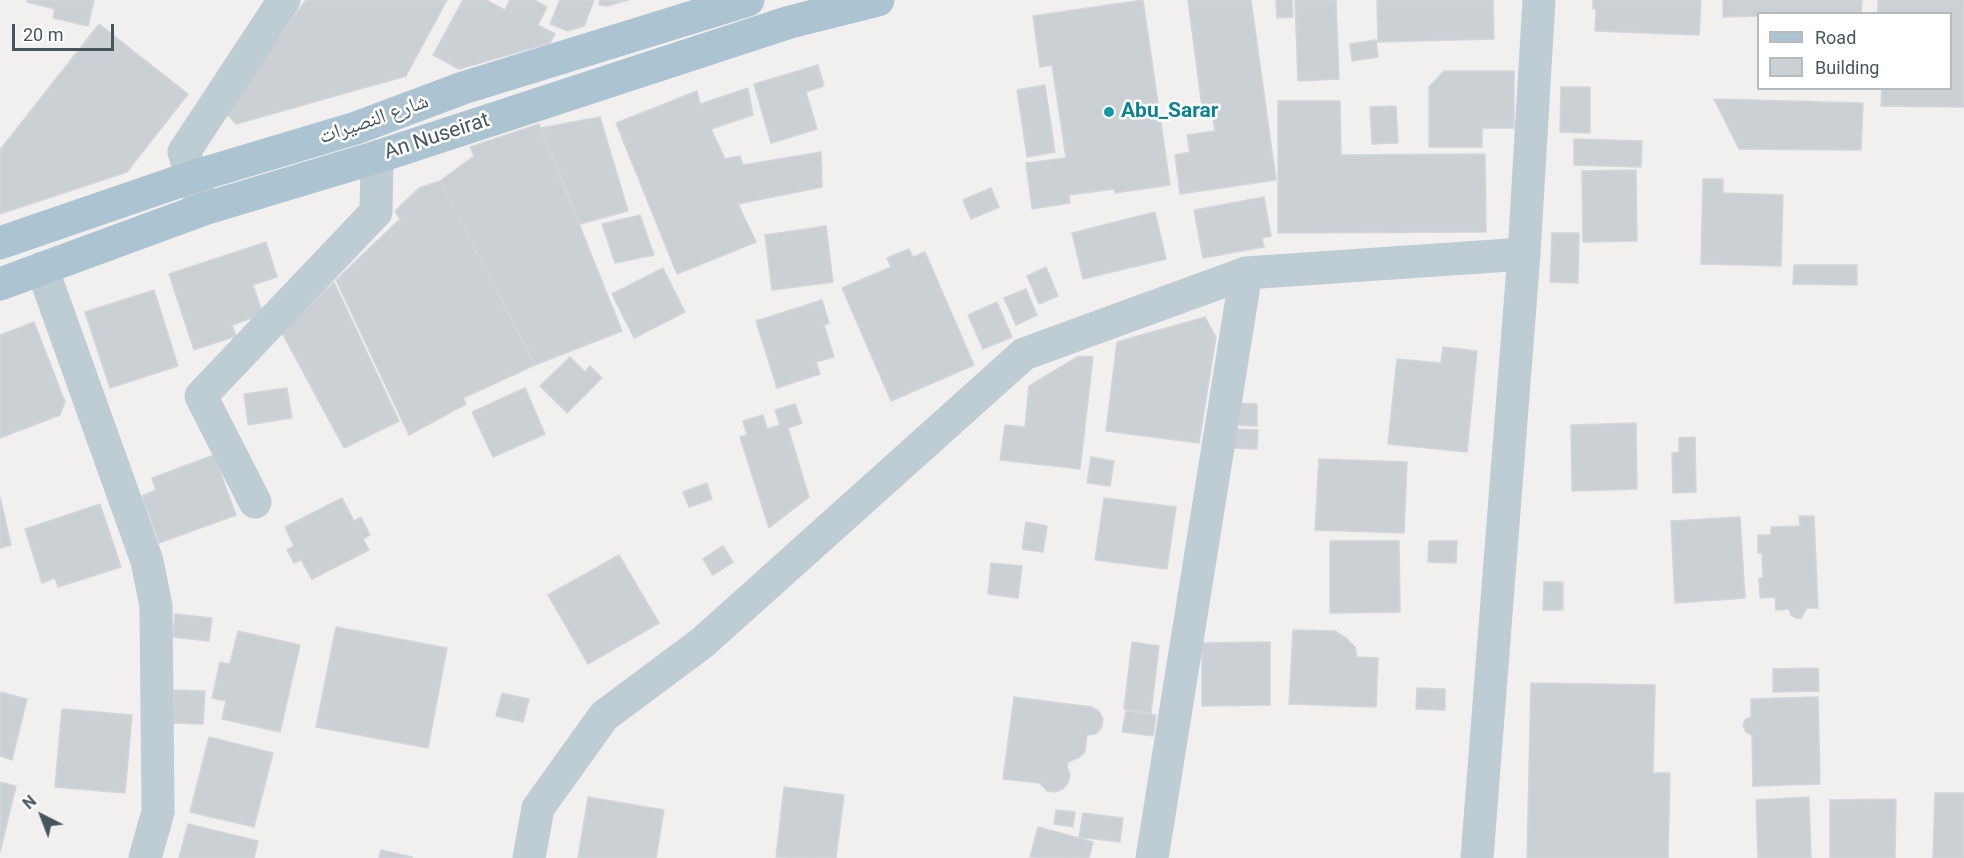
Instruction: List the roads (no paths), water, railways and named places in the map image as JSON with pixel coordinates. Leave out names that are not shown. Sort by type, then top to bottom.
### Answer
[{"type":"main road","name":"شارع النصيرات","points":[[0,243],[192,177],[356,128],[464,88],[748,0]]},
{"type":"main road","name":"An Nuseirat","points":[[0,284],[204,209],[377,158],[790,22],[878,0]]},
{"type":"street","points":[[204,209],[184,152],[284,0]]},
{"type":"street","points":[[1477,858],[1524,254],[1539,0]]},
{"type":"street","points":[[255,502],[201,396],[376,212],[377,158]]},
{"type":"street","points":[[529,858],[538,808],[604,716],[702,643],[1024,354],[1246,273],[1524,254]]},
{"type":"street","points":[[42,268],[147,561],[156,606],[158,812],[145,858]]},
{"type":"street","points":[[1152,858],[1246,273]]},
{"type":"place","name":"Abu_Sarar","points":[[1109,112]]}]
